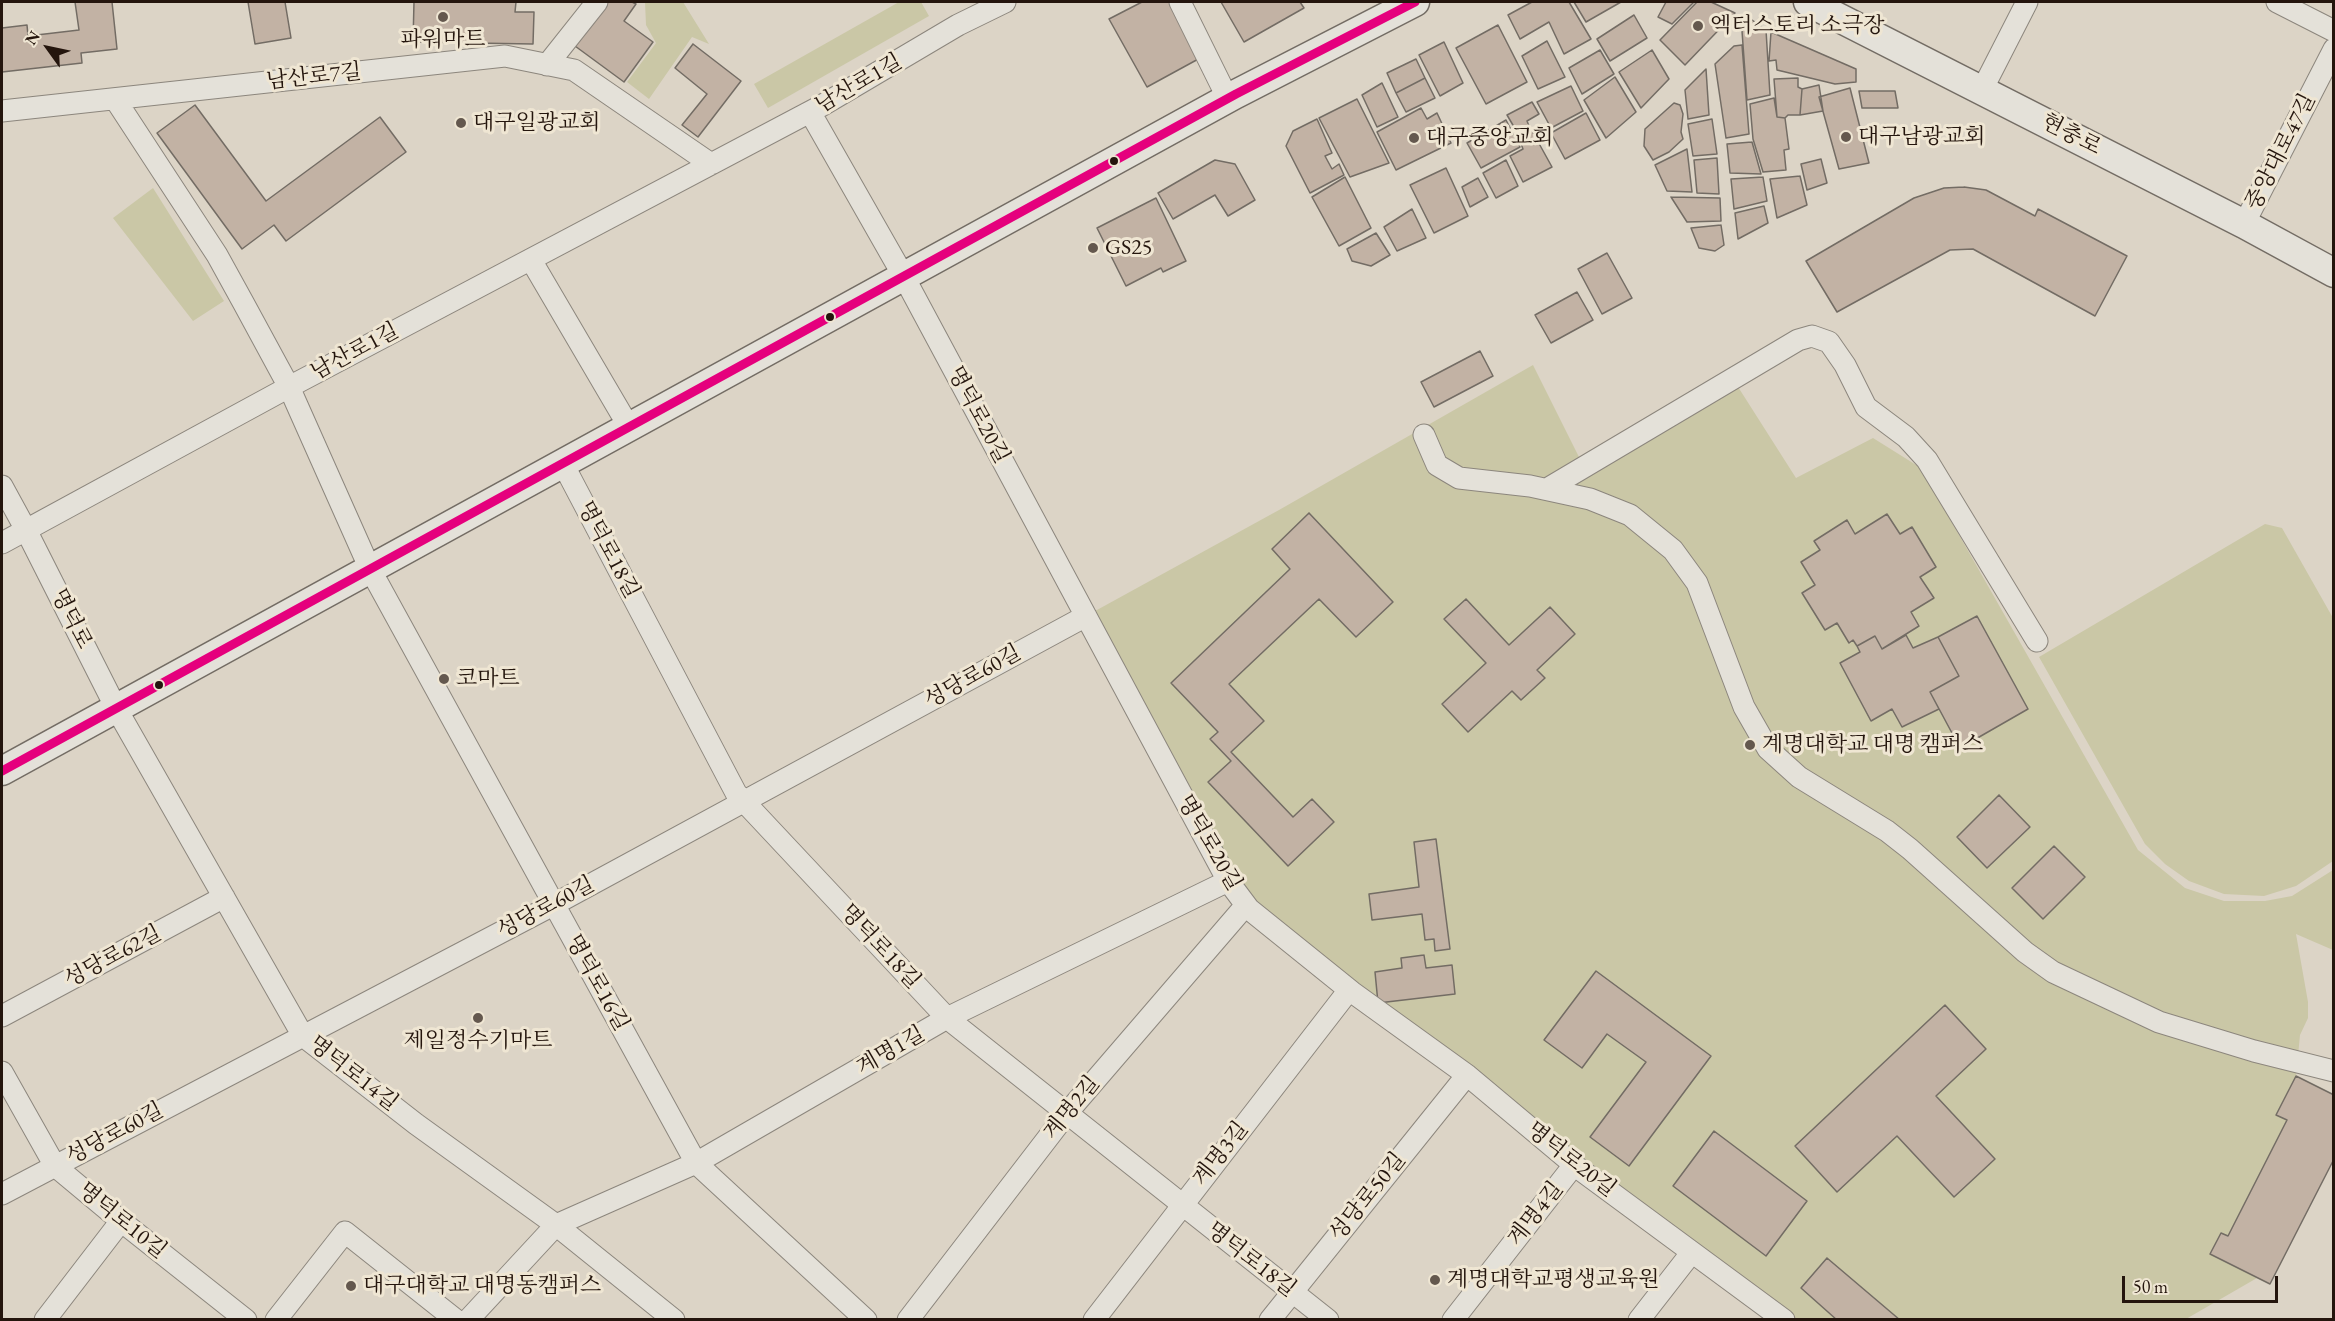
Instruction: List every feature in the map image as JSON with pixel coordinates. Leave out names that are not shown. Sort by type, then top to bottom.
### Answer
[{"type":"main road","points":[[2,771],[1228,99],[1415,2]]},
{"type":"main road","name":"현충로","points":[[1808,2],[2244,224],[2334,273]]},
{"type":"street","points":[[597,2],[547,64],[574,70],[711,165]]},
{"type":"street","name":"남산로1길","points":[[2,543],[289,387],[810,112],[958,25],[1005,2]]},
{"type":"street","points":[[1180,2],[1228,99]]},
{"type":"street","points":[[1982,90],[2027,2]]},
{"type":"street","points":[[2277,2],[2334,31]]},
{"type":"street","name":"중앙대로47길","points":[[2244,224],[2334,49]]},
{"type":"street","name":"남산로7길","points":[[2,111],[505,57],[547,64]]},
{"type":"street","points":[[115,99],[217,255],[289,387],[370,569]]},
{"type":"street","name":"명덕로20길","points":[[810,112],[904,277],[1228,881],[1246,905],[1350,990],[1467,1075],[1574,1165],[1784,1320]]},
{"type":"street","points":[[531,260],[629,427]]},
{"type":"street","points":[[1547,489],[1798,340],[1812,336],[1829,342],[1845,365],[1866,406],[1906,437],[1927,459],[2037,641]]},
{"type":"street","points":[[1424,435],[1437,465],[1459,478],[1547,489],[1590,499],[1630,515],[1673,550],[1697,583],[1744,707],[1768,750],[1799,777],[1887,831],[2025,952],[2053,972],[2158,1022],[2334,1071]]},
{"type":"street","name":"명덕로18길","points":[[563,464],[736,793],[947,1018],[1328,1320]]},
{"type":"street","name":"명덕로","points":[[2,486],[116,708]]},
{"type":"street","name":"명덕로16길","points":[[370,569],[696,1163],[866,1320]]},
{"type":"street","name":"성당로60길","points":[[2,1194],[553,905],[1086,615]]},
{"type":"street","name":"명덕로14길","points":[[116,708],[303,1036],[416,1124],[556,1226],[674,1320]]},
{"type":"street","name":"계명1길","points":[[556,1226],[696,1163],[947,1018],[1228,881]]},
{"type":"street","name":"성당로62길","points":[[2,1016],[224,897]]},
{"type":"street","name":"계명2길","points":[[908,1320],[1067,1113],[1246,905]]},
{"type":"street","name":"계명3길","points":[[1094,1320],[1181,1204],[1350,990]]},
{"type":"street","name":"명덕로10길","points":[[2,1072],[55,1166],[246,1320]]},
{"type":"street","name":"성당로50길","points":[[1270,1320],[1467,1075]]},
{"type":"street","name":"계명4길","points":[[1453,1320],[1574,1165]]},
{"type":"street","points":[[45,1320],[121,1221]]},
{"type":"street","points":[[468,1320],[556,1226]]},
{"type":"street","points":[[276,1320],[345,1232],[456,1320]]},
{"type":"street","points":[[1639,1320],[1692,1252]]},
{"type":"shaded area","points":[[645,2],[683,2],[709,44],[692,37],[649,99],[627,82],[656,43],[646,25]]},
{"type":"shaded area","points":[[899,2],[921,2],[929,16],[768,108],[754,84]]},
{"type":"shaded area","points":[[153,188],[224,301],[193,321],[113,218]]},
{"type":"shaded area","name":"계명대학교 대명 캠퍼스","points":[[1533,365],[1584,467],[1733,379],[1796,478],[1873,438],[1921,468],[2138,850],[2185,888],[2224,901],[2265,901],[2292,896],[2333,870],[2333,950],[2296,934],[2308,1002],[2308,1018],[2300,1035],[2296,1076],[2276,1115],[2287,1120],[2228,1236],[2221,1233],[2210,1253],[2257,1278],[2186,1319],[1783,1319],[1246,905],[1086,616],[1279,510]]},
{"type":"shaded area","points":[[2265,524],[2282,528],[2333,618],[2333,861],[2296,886],[2264,896],[2224,894],[2189,881],[2165,864],[2145,844],[2039,657]]},
{"type":"building","points":[[75,2],[112,2],[117,49],[81,53],[82,63],[2,72],[2,28],[27,25],[28,36],[79,30]]},
{"type":"building","points":[[248,2],[285,2],[291,38],[255,44]]},
{"type":"building","points":[[414,2],[516,2],[515,12],[534,12],[533,44],[413,42]]},
{"type":"building","points":[[608,2],[636,4],[624,21],[653,42],[624,82],[575,46]]},
{"type":"building","points":[[1142,2],[1171,2],[1202,57],[1147,87],[1109,19]]},
{"type":"building","points":[[1221,2],[1300,2],[1304,8],[1244,42]]},
{"type":"building","points":[[1532,2],[1569,2],[1591,39],[1564,54],[1549,22],[1520,39],[1508,15]]},
{"type":"building","points":[[1574,2],[1621,2],[1586,22]]},
{"type":"building","points":[[1666,2],[1694,2],[1672,24],[1658,17]]},
{"type":"building","name":"엑터스토리 소극장","points":[[1697,2],[1711,2],[1735,13],[1685,65],[1660,40]]},
{"type":"building","points":[[1634,15],[1647,38],[1610,61],[1597,39]]},
{"type":"building","points":[[1752,20],[1766,30],[1770,95],[1747,100],[1742,31]]},
{"type":"building","points":[[1498,25],[1527,82],[1486,104],[1456,48]]},
{"type":"building","points":[[1771,32],[1856,69],[1856,82],[1835,84],[1777,70],[1776,60],[1769,61]]},
{"type":"building","points":[[1547,41],[1565,77],[1538,89],[1522,56]]},
{"type":"building","points":[[1444,42],[1463,83],[1440,96],[1419,55]]},
{"type":"building","points":[[693,44],[741,81],[698,137],[682,125],[707,94],[675,68]]},
{"type":"building","points":[[1742,45],[1749,134],[1726,138],[1715,64],[1734,46]]},
{"type":"building","points":[[1600,50],[1614,74],[1582,94],[1569,68]]},
{"type":"building","points":[[1652,50],[1669,79],[1641,108],[1619,72]]},
{"type":"building","points":[[1416,59],[1425,78],[1396,93],[1387,73]]},
{"type":"building","points":[[1706,69],[1709,115],[1688,119],[1685,90]]},
{"type":"building","points":[[1615,77],[1636,112],[1606,138],[1584,100]]},
{"type":"building","points":[[1425,78],[1435,98],[1406,112],[1396,93]]},
{"type":"building","points":[[1798,78],[1798,87],[1802,89],[1800,115],[1777,117],[1774,79]]},
{"type":"building","points":[[1382,83],[1398,117],[1377,127],[1362,95]]},
{"type":"building","points":[[1819,85],[1823,111],[1800,115],[1802,89]]},
{"type":"building","points":[[1571,86],[1583,111],[1551,128],[1537,102]]},
{"type":"building","name":"대구남광교회","points":[[1850,88],[1869,163],[1839,169],[1819,97]]},
{"type":"building","points":[[1859,91],[1895,91],[1898,108],[1862,108]]},
{"type":"building","points":[[1774,98],[1777,117],[1785,118],[1789,149],[1784,150],[1786,170],[1763,172],[1753,139],[1750,104]]},
{"type":"building","points":[[1357,99],[1389,163],[1350,177],[1319,118]]},
{"type":"building","points":[[1532,102],[1539,114],[1527,121],[1529,126],[1517,132],[1507,115]]},
{"type":"building","points":[[1674,103],[1680,105],[1683,114],[1681,132],[1683,139],[1669,152],[1653,160],[1644,146],[1645,129]]},
{"type":"building","points":[[195,105],[266,201],[380,117],[406,152],[286,241],[274,225],[242,249],[157,133]]},
{"type":"building","name":"대구중앙교회","points":[[1421,108],[1427,119],[1437,113],[1451,143],[1396,170],[1377,132]]},
{"type":"building","points":[[1586,113],[1600,140],[1565,159],[1551,133]]},
{"type":"building","points":[[1317,119],[1332,153],[1325,156],[1332,169],[1339,164],[1344,175],[1310,193],[1286,146],[1293,131]]},
{"type":"building","points":[[1712,119],[1717,154],[1693,156],[1688,124]]},
{"type":"building","points":[[1506,120],[1520,147],[1481,168],[1467,143]]},
{"type":"building","points":[[1531,129],[1552,167],[1523,182],[1510,156],[1523,149],[1518,136]]},
{"type":"building","points":[[1752,142],[1761,174],[1730,173],[1727,144]]},
{"type":"building","points":[[1687,149],[1692,192],[1667,191],[1655,165]]},
{"type":"building","points":[[1717,158],[1719,194],[1697,193],[1694,160]]},
{"type":"building","points":[[1821,159],[1827,183],[1807,190],[1801,164]]},
{"type":"building","points":[[1215,160],[1235,164],[1255,200],[1228,216],[1215,195],[1173,219],[1158,193]]},
{"type":"building","points":[[1506,160],[1518,186],[1496,198],[1483,173]]},
{"type":"building","points":[[1446,168],[1468,216],[1434,233],[1410,185]]},
{"type":"building","points":[[1800,176],[1807,205],[1777,218],[1770,179]]},
{"type":"building","points":[[1345,177],[1371,228],[1339,246],[1312,197]]},
{"type":"building","points":[[1763,177],[1767,201],[1734,209],[1731,179]]},
{"type":"building","points":[[1478,178],[1488,197],[1470,207],[1462,187]]},
{"type":"building","points":[[1964,187],[1986,190],[2035,216],[2038,209],[2127,256],[2095,316],[1973,249],[1950,250],[1837,312],[1806,261],[1914,198],[1944,188]]},
{"type":"building","points":[[1671,197],[1720,198],[1721,221],[1687,222]]},
{"type":"building","points":[[1156,198],[1186,261],[1163,272],[1161,268],[1126,286],[1097,228]]},
{"type":"building","points":[[1764,206],[1768,223],[1738,239],[1735,213]]},
{"type":"building","points":[[1412,209],[1426,238],[1397,251],[1384,227]]},
{"type":"building","points":[[1721,225],[1724,245],[1715,251],[1699,248],[1691,228]]},
{"type":"building","points":[[1376,233],[1390,255],[1371,266],[1352,261],[1347,249]]},
{"type":"building","points":[[1607,253],[1632,298],[1602,314],[1578,269]]},
{"type":"building","points":[[1577,292],[1593,320],[1551,343],[1535,315]]},
{"type":"building","points":[[1480,351],[1493,376],[1434,407],[1421,382]]},
{"type":"building","points":[[1309,513],[1393,602],[1356,637],[1319,599],[1229,684],[1264,721],[1231,752],[1293,817],[1312,799],[1334,822],[1288,866],[1208,782],[1231,761],[1210,739],[1218,732],[1171,683],[1290,569],[1272,549]]},
{"type":"building","points":[[1887,514],[1900,534],[1912,527],[1936,567],[1920,577],[1934,598],[1911,612],[1919,626],[1882,649],[1875,636],[1857,646],[1853,640],[1849,643],[1837,623],[1825,630],[1802,593],[1815,585],[1801,562],[1820,550],[1814,541],[1847,520],[1855,534]]},
{"type":"building","points":[[1466,599],[1509,645],[1550,607],[1575,634],[1537,670],[1545,678],[1521,700],[1512,691],[1468,732],[1442,704],[1486,663],[1444,619]]},
{"type":"building","points":[[1977,616],[2028,709],[1960,748],[1930,692],[1959,676],[1938,637]]},
{"type":"building","points":[[1906,635],[1913,648],[1938,637],[1959,676],[1930,692],[1939,709],[1902,727],[1892,709],[1871,721],[1840,663],[1860,652],[1857,646],[1875,636],[1882,649]]},
{"type":"building","points":[[1999,795],[2030,827],[1987,868],[1957,837]]},
{"type":"building","points":[[1436,839],[1450,949],[1435,951],[1434,939],[1425,940],[1422,914],[1372,920],[1369,894],[1419,887],[1414,842]]},
{"type":"building","points":[[2054,846],[2085,877],[2043,919],[2012,888]]},
{"type":"building","points":[[1424,955],[1426,968],[1452,965],[1455,994],[1378,1003],[1375,972],[1402,968],[1401,958]]},
{"type":"building","points":[[1596,971],[1711,1056],[1629,1166],[1590,1137],[1646,1062],[1607,1034],[1582,1068],[1544,1040]]},
{"type":"building","points":[[1945,1005],[1986,1049],[1936,1096],[1995,1159],[1954,1197],[1897,1136],[1837,1192],[1795,1146]]},
{"type":"building","points":[[2296,1076],[2334,1095],[2334,1159],[2270,1284],[2210,1254],[2221,1233],[2228,1236],[2287,1120],[2276,1115]]},
{"type":"building","points":[[1714,1131],[1807,1201],[1766,1256],[1673,1186]]},
{"type":"building","points":[[1827,1258],[1900,1320],[1837,1320],[1801,1288]]},
{"type":"transit line","points":[[2,771],[1236,94],[1415,2]]},
{"type":"place","name":"파워마트","points":[[443,17]]},
{"type":"place","name":"엑터스토리 소극장","points":[[1698,26]]},
{"type":"place","name":"대구일광교회","points":[[461,123]]},
{"type":"place","name":"대구남광교회","points":[[1846,137]]},
{"type":"place","name":"대구중앙교회","points":[[1414,138]]},
{"type":"place","name":"GS25","points":[[1093,248]]},
{"type":"place","name":"코마트","points":[[444,679]]},
{"type":"place","name":"계명대학교 대명 캠퍼스","points":[[1750,745]]},
{"type":"place","name":"제일정수기마트","points":[[478,1018]]},
{"type":"place","name":"계명대학교평생교육원","points":[[1435,1280]]},
{"type":"place","name":"대구대학교 대명동캠퍼스","points":[[351,1286]]}]
